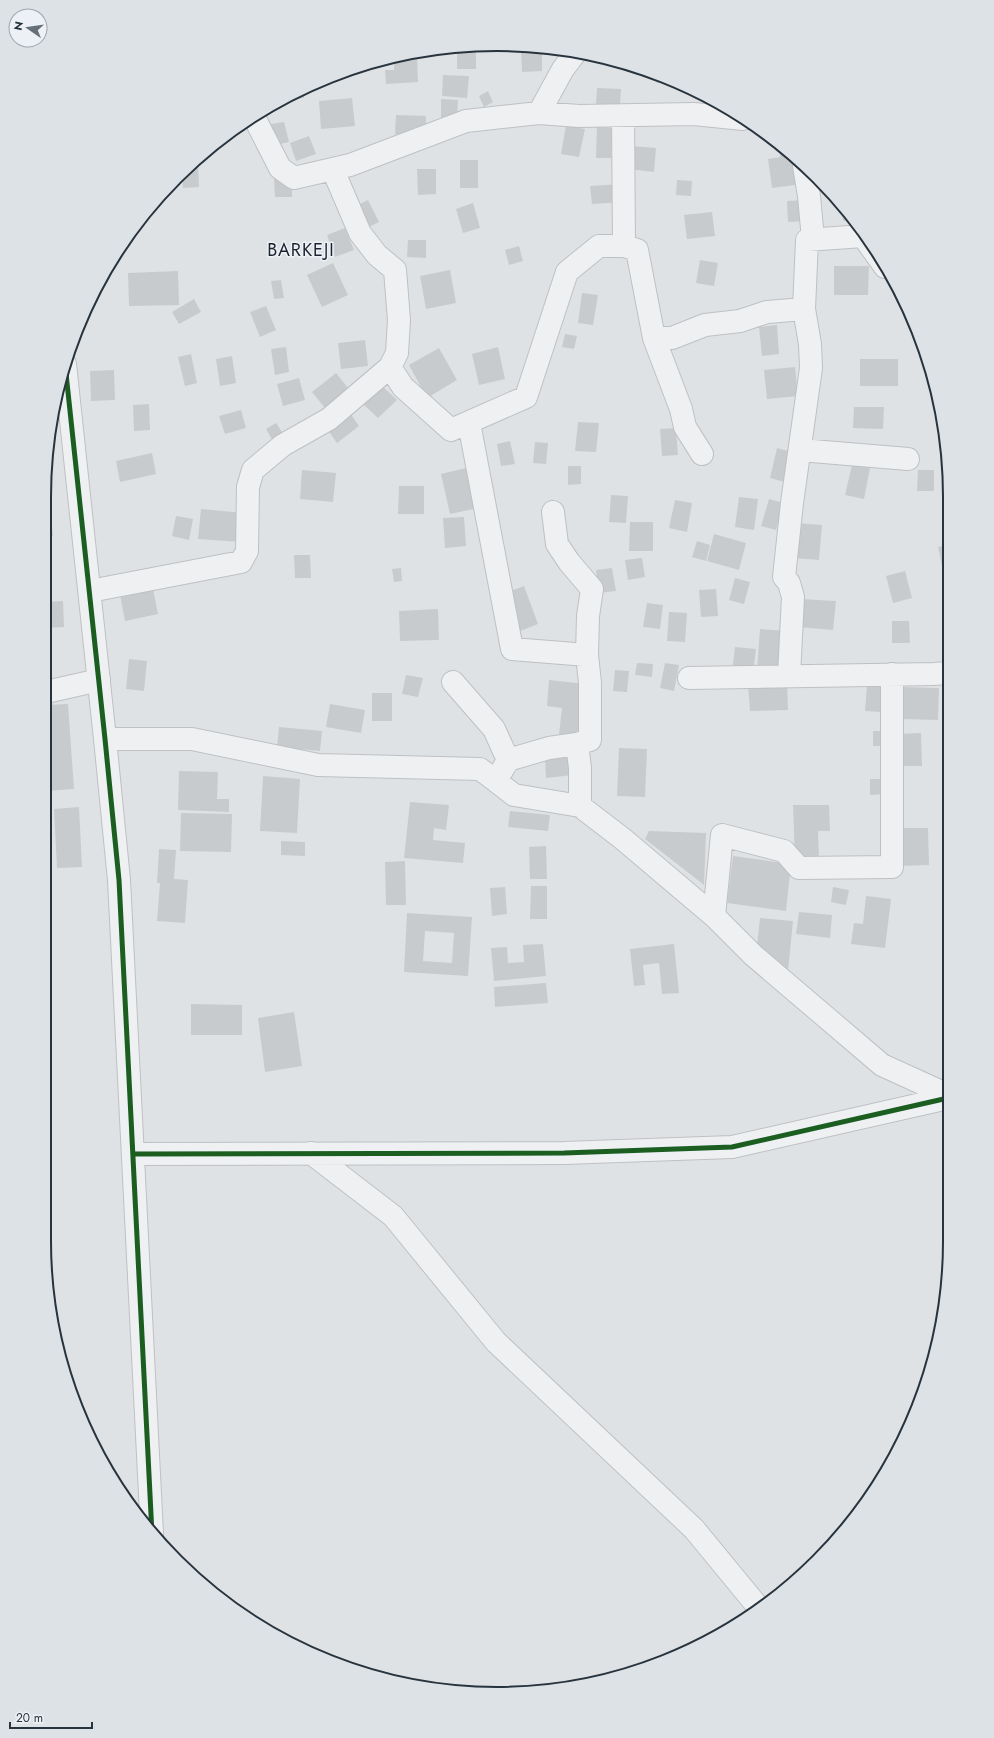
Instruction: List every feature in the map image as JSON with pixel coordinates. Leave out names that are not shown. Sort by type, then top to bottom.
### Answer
[{"type":"street","points":[[540,113],[563,69],[572,58]]},
{"type":"street","points":[[256,122],[280,168],[294,178],[350,165],[466,121],[540,113],[579,116],[694,114],[731,118]]},
{"type":"street","points":[[623,116],[624,246]]},
{"type":"street","points":[[90,591],[241,562],[247,551],[248,487],[253,470],[283,445],[329,418],[390,367],[397,353],[399,320],[395,270],[377,255],[360,233],[333,170]]},
{"type":"street","points":[[806,176],[813,239]]},
{"type":"street","points":[[789,676],[793,597],[789,584],[784,577],[792,503],[811,368],[810,344],[804,309],[807,240],[859,236]]},
{"type":"street","points":[[390,367],[403,386],[451,430],[526,397],[567,272],[599,246],[624,246],[637,250],[654,338],[681,409],[685,428],[702,454]]},
{"type":"street","points":[[654,338],[672,338],[705,325],[740,322],[767,312],[804,309]]},
{"type":"street","points":[[67,380],[119,880],[134,1154],[151,1522]]},
{"type":"street","points":[[469,423],[512,649],[587,655]]},
{"type":"street","points":[[800,450],[908,459]]},
{"type":"street","points":[[496,781],[508,760],[549,748],[577,744],[590,740],[590,683],[587,655],[588,616],[592,589],[569,562],[557,544],[554,512]]},
{"type":"street","points":[[689,678],[943,673]]},
{"type":"street","points":[[714,916],[722,836],[784,851],[799,868],[869,866],[892,867],[892,674]]},
{"type":"street","points":[[51,691],[99,680]]},
{"type":"street","points":[[454,682],[494,729],[508,760]]},
{"type":"street","points":[[105,739],[192,739],[318,765],[480,769],[514,795],[580,806],[623,839],[714,916],[759,960],[882,1065],[943,1095]]},
{"type":"street","points":[[577,744],[580,768],[580,806]]},
{"type":"street","points":[[134,1154],[564,1153],[732,1146],[943,1098]]},
{"type":"street","points":[[311,1153],[393,1216],[496,1342],[694,1529],[756,1604]]},
{"type":"building","points":[[476,52],[476,69],[457,69],[457,53]]},
{"type":"building","points":[[521,52],[542,54],[542,71],[522,72]]},
{"type":"building","points":[[417,59],[418,82],[386,84],[385,70],[394,70],[394,63]]},
{"type":"building","points":[[443,75],[469,76],[467,98],[442,96]]},
{"type":"building","points":[[597,88],[621,89],[620,104],[596,104]]},
{"type":"building","points":[[488,91],[493,102],[484,107],[479,96]]},
{"type":"building","points":[[304,95],[304,98],[297,99]]},
{"type":"building","points":[[352,98],[355,126],[321,129],[319,101]]},
{"type":"building","points":[[441,99],[458,100],[457,120],[441,119]]},
{"type":"building","points":[[396,115],[426,116],[426,135],[395,134]]},
{"type":"building","points":[[284,122],[289,142],[276,145],[271,124]]},
{"type":"building","points":[[566,125],[585,129],[579,157],[561,154]]},
{"type":"building","points":[[597,127],[612,128],[611,158],[596,158]]},
{"type":"building","points":[[309,136],[316,154],[296,161],[290,143]]},
{"type":"building","points":[[631,146],[656,148],[654,172],[629,169]]},
{"type":"building","points":[[780,152],[800,171],[802,184],[772,188],[768,159],[780,157]]},
{"type":"building","points":[[460,160],[478,160],[478,188],[460,188]]},
{"type":"building","points":[[198,167],[199,187],[183,188],[183,181]]},
{"type":"building","points":[[417,169],[436,169],[436,194],[418,195]]},
{"type":"building","points":[[292,177],[292,197],[275,197],[274,178]]},
{"type":"building","points":[[677,180],[692,181],[691,196],[676,195]]},
{"type":"building","points":[[622,184],[623,202],[592,204],[590,186]]},
{"type":"building","points":[[368,200],[379,222],[365,229],[354,207]]},
{"type":"building","points":[[807,200],[808,221],[788,222],[787,201]]},
{"type":"building","points":[[473,203],[480,228],[463,233],[456,209]]},
{"type":"building","points":[[712,212],[715,236],[687,239],[684,215]]},
{"type":"building","points":[[843,215],[847,221],[843,221]]},
{"type":"building","points":[[345,228],[354,250],[335,257],[327,235]]},
{"type":"building","points":[[408,240],[426,240],[426,258],[407,257]]},
{"type":"building","points":[[519,246],[523,261],[509,265],[505,250]]},
{"type":"building","points":[[700,260],[718,263],[714,286],[696,283]]},
{"type":"building","points":[[333,263],[348,295],[322,307],[307,275]]},
{"type":"building","points":[[834,266],[869,266],[868,295],[834,295]]},
{"type":"building","points":[[450,270],[456,303],[426,309],[420,276]]},
{"type":"building","points":[[178,271],[179,305],[129,306],[128,273]]},
{"type":"building","points":[[281,280],[284,298],[274,299],[271,281]]},
{"type":"building","points":[[582,293],[598,295],[593,325],[578,323]]},
{"type":"building","points":[[194,299],[201,312],[179,324],[172,312]]},
{"type":"building","points":[[266,306],[276,330],[260,337],[250,312]]},
{"type":"building","points":[[777,325],[779,354],[762,356],[759,327]]},
{"type":"building","points":[[565,334],[577,336],[574,349],[562,347]]},
{"type":"building","points":[[365,340],[368,366],[341,369],[338,343]]},
{"type":"building","points":[[286,347],[289,372],[275,375],[271,349]]},
{"type":"building","points":[[498,347],[505,379],[479,385],[472,354]]},
{"type":"building","points":[[439,348],[457,380],[427,398],[409,365]]},
{"type":"building","points":[[191,354],[197,383],[185,386],[178,357]]},
{"type":"building","points":[[232,356],[236,383],[220,386],[216,359]]},
{"type":"building","points":[[860,359],[898,359],[898,386],[860,386]]},
{"type":"building","points":[[795,367],[798,396],[767,399],[764,370]]},
{"type":"building","points":[[114,370],[115,400],[91,401],[90,371]]},
{"type":"building","points":[[336,373],[353,394],[329,413],[312,392]]},
{"type":"building","points":[[299,378],[305,400],[283,406],[277,384]]},
{"type":"building","points":[[381,385],[397,400],[378,418],[363,404]]},
{"type":"building","points":[[149,404],[150,430],[134,431],[133,405]]},
{"type":"building","points":[[854,407],[884,407],[883,429],[853,428]]},
{"type":"building","points":[[241,410],[246,428],[225,434],[219,416]]},
{"type":"building","points":[[350,413],[359,426],[337,443],[327,429]]},
{"type":"building","points":[[578,422],[599,423],[596,452],[575,451]]},
{"type":"building","points":[[276,423],[286,438],[275,445],[266,429]]},
{"type":"building","points":[[676,428],[678,455],[662,456],[660,429]]},
{"type":"building","points":[[510,441],[515,464],[501,466],[497,444]]},
{"type":"building","points":[[535,442],[548,443],[546,464],[533,463]]},
{"type":"building","points":[[777,448],[795,453],[788,483],[770,478]]},
{"type":"building","points":[[152,453],[156,474],[120,482],[116,461]]},
{"type":"building","points":[[852,465],[870,468],[864,499],[845,495]]},
{"type":"building","points":[[568,466],[581,466],[581,484],[568,485]]},
{"type":"building","points":[[470,467],[478,508],[450,514],[441,474]]},
{"type":"building","points":[[302,470],[336,473],[333,502],[300,499]]},
{"type":"building","points":[[918,470],[934,470],[934,491],[917,491]]},
{"type":"building","points":[[399,486],[424,486],[424,514],[398,514]]},
{"type":"building","points":[[611,495],[628,496],[626,523],[609,522]]},
{"type":"building","points":[[739,497],[758,499],[754,530],[735,527]]},
{"type":"building","points":[[769,499],[783,503],[776,530],[761,526]]},
{"type":"building","points":[[675,500],[692,503],[687,532],[669,528]]},
{"type":"building","points":[[201,509],[244,513],[241,542],[198,539]]},
{"type":"building","points":[[176,516],[193,519],[189,540],[172,536]]},
{"type":"building","points":[[464,517],[466,546],[445,548],[443,518]]},
{"type":"building","points":[[51,518],[53,536],[51,536]]},
{"type":"building","points":[[630,522],[653,522],[653,551],[629,551]]},
{"type":"building","points":[[796,523],[822,525],[819,560],[794,558]]},
{"type":"building","points":[[714,534],[746,543],[739,570],[707,561]]},
{"type":"building","points":[[697,541],[710,545],[706,561],[692,557]]},
{"type":"building","points":[[943,546],[943,566],[942,566],[938,547]]},
{"type":"building","points":[[294,555],[310,555],[311,578],[295,578]]},
{"type":"building","points":[[642,558],[645,577],[628,580],[625,560]]},
{"type":"building","points":[[401,568],[402,581],[394,582],[392,569]]},
{"type":"building","points":[[612,568],[616,591],[599,593],[596,570]]},
{"type":"building","points":[[905,571],[912,598],[893,603],[886,576]]},
{"type":"building","points":[[735,578],[750,582],[744,604],[729,600]]},
{"type":"building","points":[[524,586],[538,624],[520,631],[505,593]]},
{"type":"building","points":[[153,589],[158,614],[125,621],[120,595]]},
{"type":"building","points":[[716,589],[718,616],[701,617],[699,590]]},
{"type":"building","points":[[800,599],[836,601],[833,630],[798,627]]},
{"type":"building","points":[[63,601],[64,627],[51,628],[51,602]]},
{"type":"building","points":[[647,603],[663,605],[660,629],[643,627]]},
{"type":"building","points":[[438,609],[439,640],[400,641],[399,611]]},
{"type":"building","points":[[669,612],[687,613],[685,642],[667,641]]},
{"type":"building","points":[[892,621],[909,621],[910,643],[892,643]]},
{"type":"building","points":[[760,629],[788,631],[785,673],[757,671]]},
{"type":"building","points":[[735,647],[756,649],[753,674],[732,672]]},
{"type":"building","points":[[129,659],[147,661],[144,691],[126,689]]},
{"type":"building","points":[[637,663],[653,664],[652,677],[635,675]]},
{"type":"building","points":[[665,663],[679,665],[674,691],[660,688]]},
{"type":"building","points":[[615,670],[629,671],[627,692],[613,691]]},
{"type":"building","points":[[406,675],[423,678],[418,697],[402,694]]},
{"type":"building","points":[[549,680],[586,684],[581,736],[559,734],[562,708],[547,706]]},
{"type":"building","points":[[787,683],[788,710],[750,711],[748,685]]},
{"type":"building","points":[[867,685],[883,686],[881,712],[865,711]]},
{"type":"building","points":[[900,687],[939,688],[938,720],[900,719]]},
{"type":"building","points":[[372,693],[392,693],[392,721],[372,721]]},
{"type":"building","points":[[68,704],[74,789],[51,791],[51,705]]},
{"type":"building","points":[[330,704],[365,710],[361,733],[326,727]]},
{"type":"building","points":[[279,727],[322,731],[320,751],[277,747]]},
{"type":"building","points":[[873,731],[883,731],[884,746],[873,746]]},
{"type":"building","points":[[921,733],[922,766],[898,766],[898,734]]},
{"type":"building","points":[[619,748],[647,749],[645,797],[617,796]]},
{"type":"building","points":[[571,756],[573,775],[546,778],[545,759]]},
{"type":"building","points":[[179,771],[218,772],[217,799],[229,799],[229,812],[178,810]]},
{"type":"building","points":[[263,776],[300,779],[297,833],[260,831]]},
{"type":"building","points":[[870,779],[885,779],[885,794],[870,795]]},
{"type":"building","points":[[410,802],[449,805],[446,830],[434,828],[433,840],[465,843],[463,863],[404,858]]},
{"type":"building","points":[[793,805],[829,805],[830,831],[818,831],[819,859],[795,859]]},
{"type":"building","points":[[79,807],[82,867],[57,868],[54,809]]},
{"type":"building","points":[[510,811],[550,815],[548,831],[508,827]]},
{"type":"building","points":[[181,813],[232,814],[231,852],[180,851]]},
{"type":"building","points":[[898,828],[928,828],[929,865],[900,866]]},
{"type":"building","points":[[649,831],[706,833],[704,885],[645,839]]},
{"type":"building","points":[[281,841],[305,842],[305,856],[281,855]]},
{"type":"building","points":[[546,846],[547,879],[530,879],[529,847]]},
{"type":"building","points":[[159,849],[176,850],[174,879],[188,880],[185,923],[157,921],[160,883],[157,883]]},
{"type":"building","points":[[733,856],[791,864],[786,911],[727,903]]},
{"type":"building","points":[[405,861],[406,905],[386,905],[385,862]]},
{"type":"building","points":[[531,886],[547,886],[547,919],[530,919]]},
{"type":"building","points":[[505,887],[507,914],[492,916],[490,888]]},
{"type":"building","points":[[833,887],[849,890],[846,905],[831,902]]},
{"type":"building","points":[[866,896],[891,899],[885,948],[851,944],[854,923],[863,924]]},
{"type":"building","points":[[799,912],[832,915],[830,938],[796,934]]},
{"type":"building","points":[[407,913],[472,917],[468,976],[404,972]],"holes":[[[425,931],[454,933],[452,963],[423,961]]]},
{"type":"building","points":[[760,918],[793,921],[788,971],[757,946]]},
{"type":"building","points":[[543,944],[546,976],[494,981],[491,948],[507,947],[508,963],[524,962],[523,945]]},
{"type":"building","points":[[674,944],[679,993],[662,994],[659,963],[643,965],[645,985],[634,986],[630,949]]},
{"type":"building","points":[[546,983],[548,1003],[495,1007],[494,987]]},
{"type":"building","points":[[191,1004],[242,1005],[242,1035],[191,1035]]},
{"type":"building","points":[[294,1012],[302,1066],[265,1072],[258,1018]]},
{"type":"cycle path","points":[[67,380],[119,880],[151,1523]]},
{"type":"cycle path","points":[[134,1154],[564,1153],[732,1147],[943,1099]]},
{"type":"district","name":"BARKEJI","points":[[301,250]]}]
